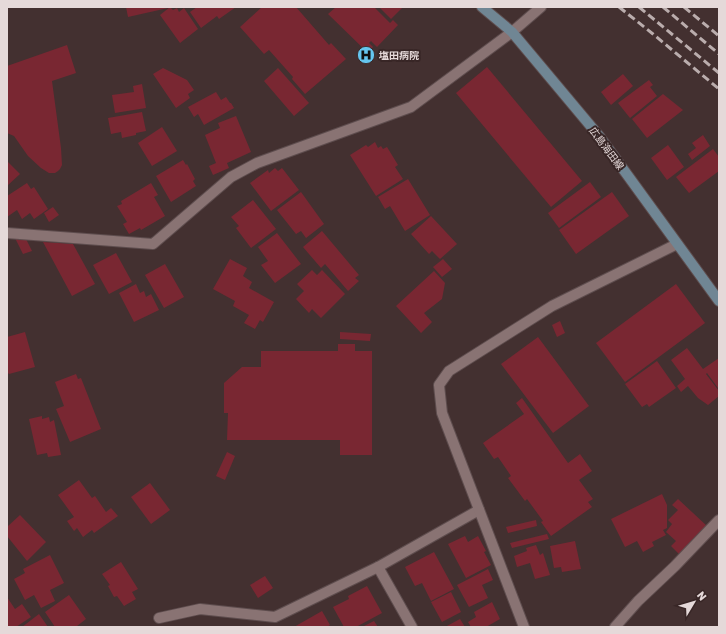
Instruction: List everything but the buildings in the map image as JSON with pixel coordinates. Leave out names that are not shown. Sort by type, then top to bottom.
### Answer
[{"type":"main road","name":"広島海田線","points":[[482,7],[512,32],[599,136],[719,301]]},
{"type":"street","points":[[7,233],[153,244],[231,177],[257,163],[411,107],[512,32],[541,7]]},
{"type":"street","points":[[524,627],[442,413],[439,385],[449,371],[552,306],[677,244]]},
{"type":"street","points":[[160,618],[200,609],[277,622],[479,510]]},
{"type":"street","points":[[615,627],[638,601],[675,566],[719,520]]},
{"type":"street","points":[[378,566],[412,627]]},
{"type":"railway","points":[[619,7],[719,89]]},
{"type":"railway","points":[[639,7],[719,73]]},
{"type":"railway","points":[[663,7],[719,54]]},
{"type":"railway","points":[[684,7],[719,36]]},
{"type":"place","name":"塩田病院","points":[[366,55]]}]
